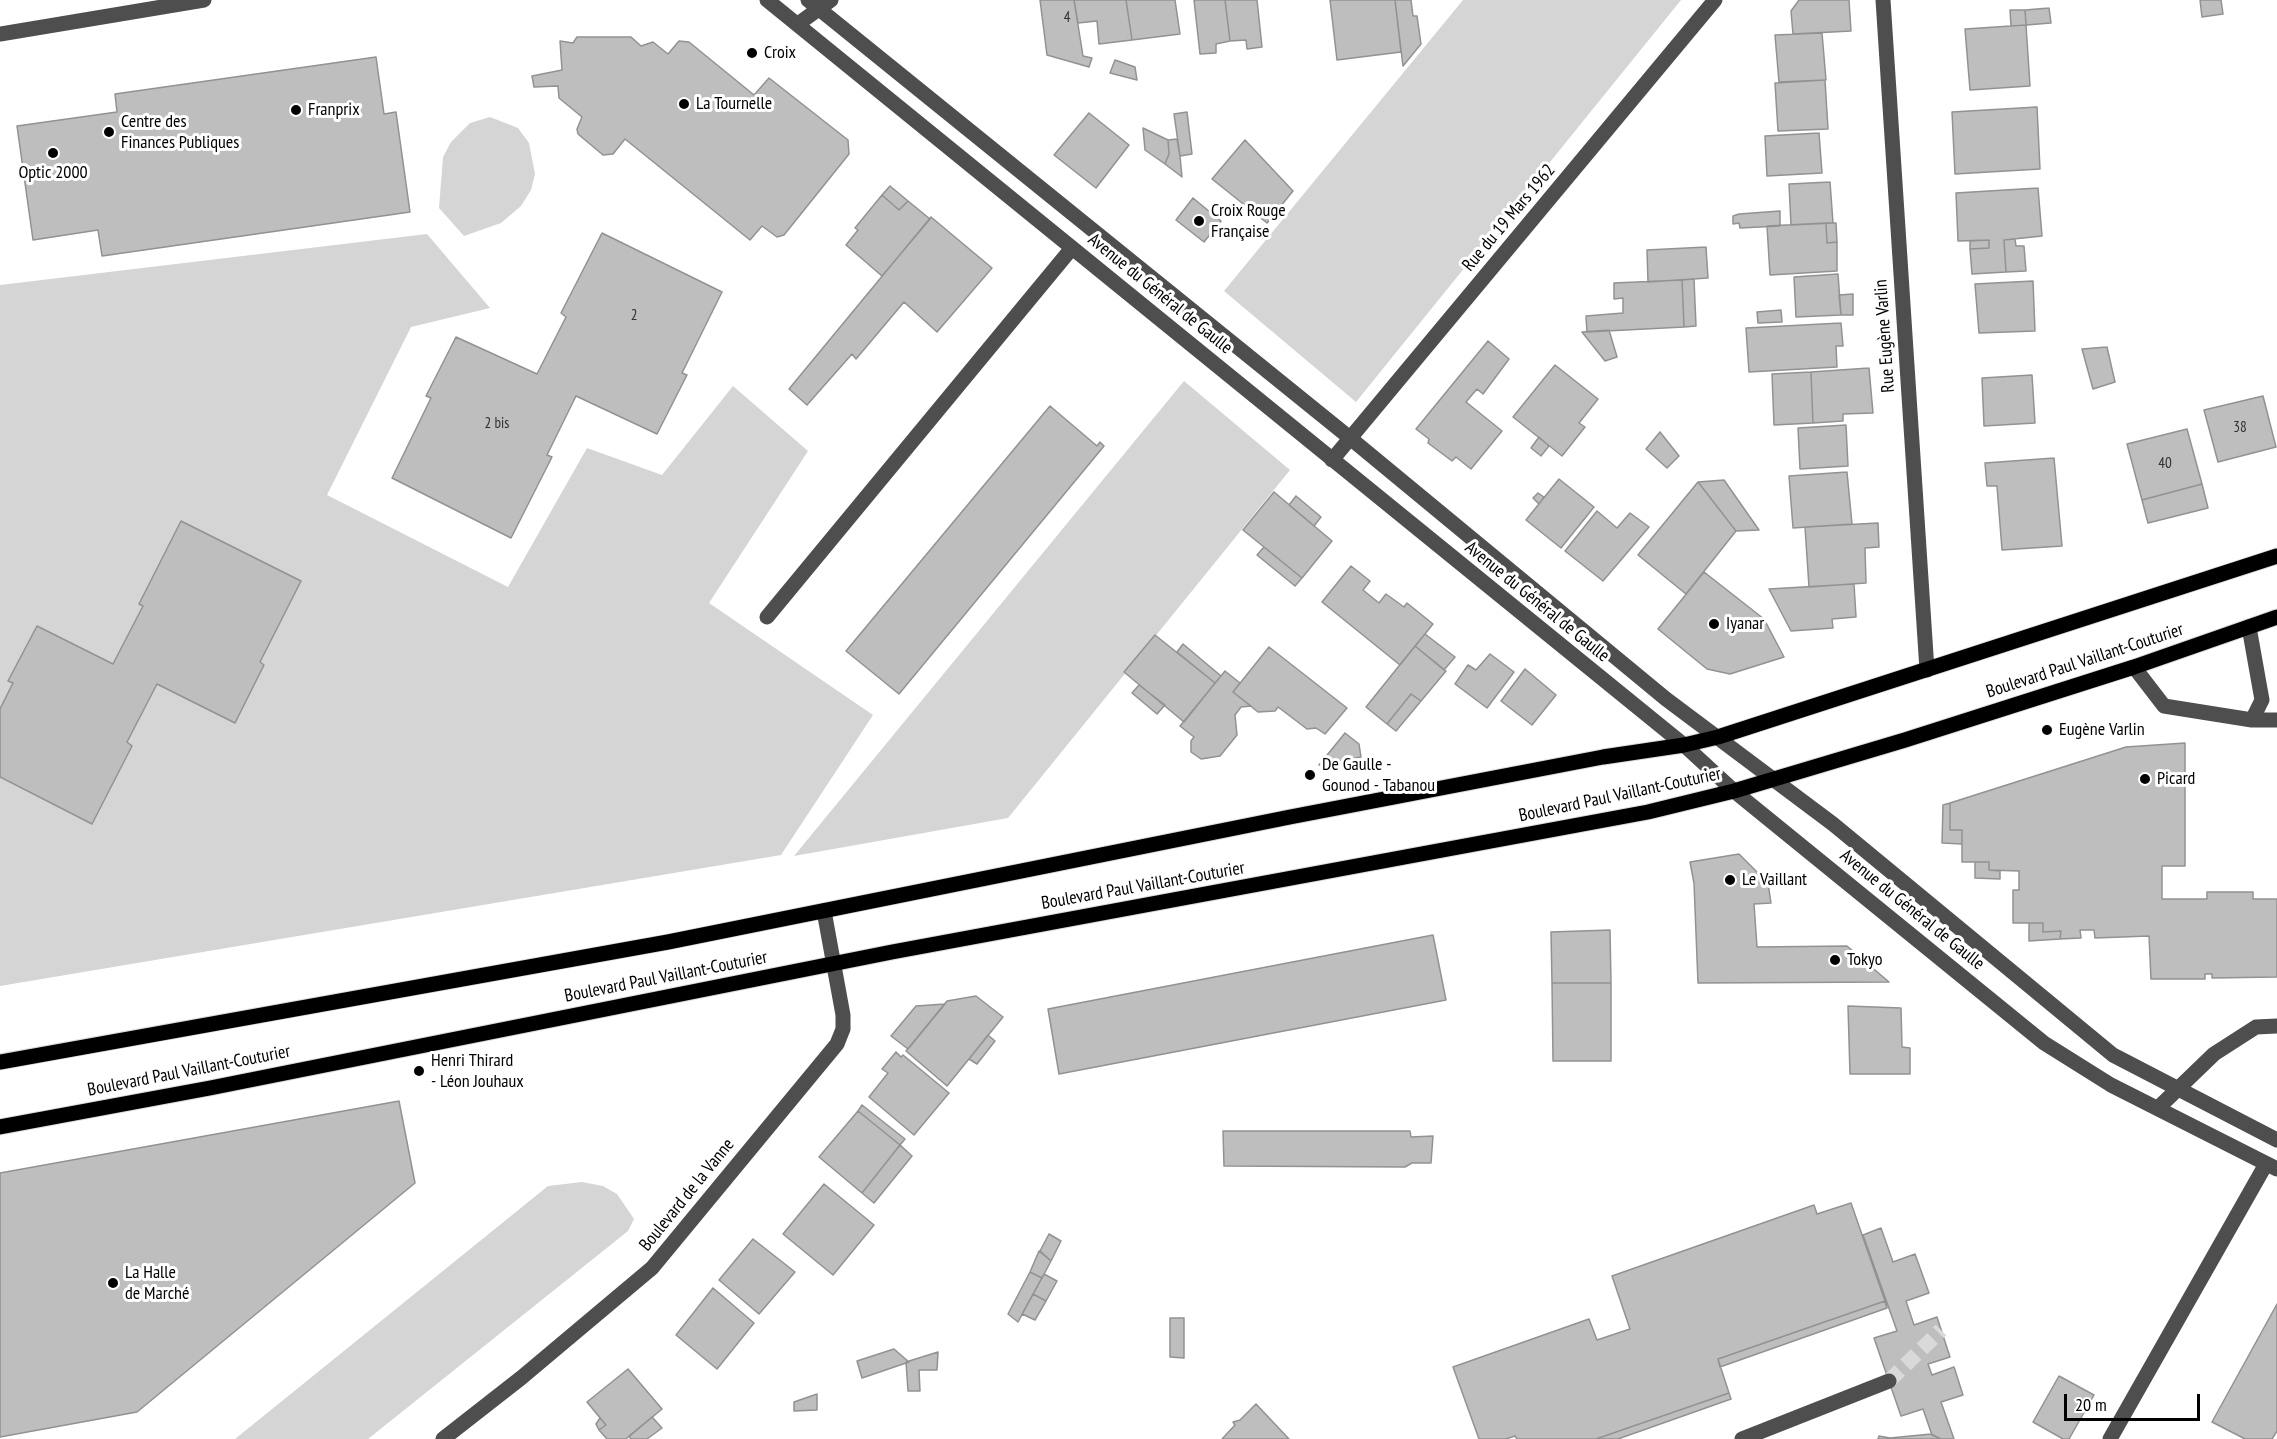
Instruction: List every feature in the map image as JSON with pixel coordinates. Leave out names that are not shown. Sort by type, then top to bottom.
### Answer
[{"type":"main road","name":"Boulevard Paul Vaillant-Couturier","points":[[0,1062],[668,942],[1603,757],[1684,745],[1719,737],[2277,556]]},
{"type":"main road","name":"Boulevard Paul Vaillant-Couturier","points":[[0,1127],[210,1088],[833,963],[1648,812],[1734,791],[2134,666],[2277,617]]},
{"type":"street","points":[[0,34],[204,0]]},
{"type":"street","name":"Avenue du Général de Gaulle","points":[[767,0],[1684,745],[1734,791],[2044,1043],[2111,1085],[2272,1167]]},
{"type":"street","name":"Rue du 19 Mars 1962","points":[[1332,460],[1715,0]]},
{"type":"street","name":"Rue Eugène Varlin","points":[[1883,0],[1927,670]]},
{"type":"street","points":[[798,24],[819,3]]},
{"type":"street","name":"Avenue du Général de Gaulle","points":[[819,3],[1666,699],[1833,824],[2113,1055],[2277,1140]]},
{"type":"street","points":[[767,617],[1072,248]]},
{"type":"street","points":[[2249,627],[2262,700],[2252,720]]},
{"type":"street","points":[[2134,666],[2164,705],[2252,720],[2277,720]]},
{"type":"street","name":"Boulevard de la Vanne","points":[[443,1439],[521,1378],[652,1268],[837,1044],[843,1029],[824,911]]},
{"type":"street","points":[[2158,1108],[2214,1054],[2256,1027],[2277,1026]]},
{"type":"street","points":[[2110,1439],[2272,1167]]},
{"type":"street","points":[[1742,1439],[1889,1381]]},
{"type":"shaded area","points":[[1463,0],[1681,0],[1356,402],[1224,291]]},
{"type":"shaded area","points":[[490,117],[518,128],[529,143],[535,174],[531,190],[521,206],[501,223],[464,236],[439,208],[443,157],[451,142],[470,123]]},
{"type":"shaded area","points":[[427,234],[490,308],[411,327],[327,495],[508,587],[587,448],[662,475],[733,386],[808,451],[709,603],[873,715],[781,855],[0,986],[0,285]]},
{"type":"shaded area","points":[[1184,381],[1290,470],[1008,818],[794,856]]},
{"type":"shaded area","points":[[582,1182],[603,1186],[617,1194],[634,1219],[628,1231],[368,1439],[235,1439],[548,1186]]},
{"type":"building","points":[[1040,0],[1074,0],[1083,56],[1092,58],[1089,67],[1047,55]]},
{"type":"building","points":[[1074,0],[1126,0],[1132,40],[1099,44],[1097,21],[1078,23]]},
{"type":"building","points":[[1126,0],[1175,0],[1180,34],[1132,40]]},
{"type":"building","points":[[1194,0],[1225,0],[1230,41],[1216,44],[1216,53],[1200,54]]},
{"type":"building","points":[[1225,0],[1257,0],[1262,47],[1247,49],[1246,40],[1230,41]]},
{"type":"building","points":[[1330,0],[1395,0],[1401,52],[1337,60]]},
{"type":"building","points":[[1395,0],[1411,0],[1413,16],[1417,16],[1421,44],[1403,66]]},
{"type":"building","points":[[1799,0],[1849,0],[1851,31],[1793,34],[1791,11]]},
{"type":"building","points":[[2200,0],[2221,0],[2223,14],[2202,17]]},
{"type":"building","points":[[2049,8],[2051,23],[2026,25],[2025,10]]},
{"type":"building","points":[[2010,10],[2025,10],[2026,25],[2011,26]]},
{"type":"building","points":[[2026,25],[2030,86],[1970,90],[1965,29]]},
{"type":"building","points":[[1822,33],[1826,80],[1779,82],[1775,35]]},
{"type":"building","points":[[577,37],[631,37],[641,46],[653,42],[668,54],[679,41],[689,42],[754,95],[769,78],[848,140],[849,154],[784,235],[777,237],[762,226],[750,240],[625,139],[613,154],[603,155],[578,134],[577,129],[582,117],[559,98],[558,86],[534,87],[532,76],[562,70],[560,41],[573,43]]},
{"type":"building","points":[[376,57],[384,114],[396,112],[410,212],[102,256],[98,230],[33,240],[17,126],[117,112],[115,94]]},
{"type":"building","points":[[1115,60],[1135,67],[1137,80],[1110,73]]},
{"type":"building","points":[[1825,80],[1828,129],[1778,131],[1775,83]]},
{"type":"building","points":[[2037,107],[2040,169],[1955,174],[1952,112]]},
{"type":"building","points":[[1187,112],[1192,154],[1180,156],[1174,114]]},
{"type":"building","points":[[1089,113],[1129,145],[1096,188],[1054,155]]},
{"type":"building","points":[[1143,128],[1168,140],[1169,154],[1165,164],[1145,150]]},
{"type":"building","points":[[1819,133],[1822,173],[1767,176],[1765,136]]},
{"type":"building","points":[[1177,139],[1182,177],[1165,164],[1169,154],[1168,140]]},
{"type":"building","points":[[1245,140],[1293,191],[1267,223],[1212,179]]},
{"type":"building","points":[[1830,182],[1833,223],[1791,225],[1789,184]]},
{"type":"building","points":[[890,186],[908,201],[899,210],[882,195]]},
{"type":"building","points":[[2038,188],[2042,236],[2004,240],[2006,272],[1972,274],[1970,249],[1989,248],[1989,240],[1958,241],[1956,193]]},
{"type":"building","points":[[882,195],[899,210],[908,201],[930,219],[882,276],[846,245],[858,230],[855,228]]},
{"type":"building","name":"Croix Rouge Française","points":[[1193,198],[1221,221],[1204,242],[1176,220]]},
{"type":"building","points":[[1780,211],[1780,226],[1740,228],[1739,223],[1733,224],[1733,216],[1739,214]]},
{"type":"building","points":[[931,217],[992,268],[937,332],[904,302],[856,359],[852,354],[807,405],[789,389]]},
{"type":"building","points":[[1826,223],[1827,243],[1837,242],[1837,271],[1770,275],[1767,226]]},
{"type":"building","points":[[1826,223],[1836,223],[1837,242],[1827,243]]},
{"type":"building","points":[[602,233],[722,292],[682,373],[687,375],[657,434],[576,396],[547,455],[552,457],[511,538],[392,478],[431,398],[426,396],[456,337],[537,374],[566,317],[561,313]]},
{"type":"building","points":[[2015,239],[2016,246],[2024,246],[2026,271],[2006,272],[2004,240]]},
{"type":"building","points":[[1989,240],[1989,248],[1970,249],[1970,241]]},
{"type":"building","points":[[1706,247],[1708,278],[1648,282],[1647,250]]},
{"type":"building","points":[[1838,274],[1841,315],[1796,317],[1794,277]]},
{"type":"building","points":[[1694,279],[1696,326],[1684,327],[1682,280]]},
{"type":"building","points":[[1682,280],[1684,327],[1587,332],[1586,316],[1623,313],[1623,298],[1614,299],[1614,283]]},
{"type":"building","points":[[2033,281],[2035,331],[1979,333],[1975,284]]},
{"type":"building","points":[[1853,294],[1853,315],[1841,315],[1839,295]]},
{"type":"building","points":[[1781,310],[1782,322],[1758,323],[1757,312]]},
{"type":"building","points":[[1841,323],[1843,346],[1836,346],[1837,367],[1749,372],[1746,328]]},
{"type":"building","points":[[1609,330],[1617,357],[1605,361],[1582,332]]},
{"type":"building","points":[[1488,341],[1509,359],[1483,394],[1477,389],[1466,402],[1502,431],[1471,469],[1456,457],[1452,461],[1428,443],[1429,439],[1416,429]]},
{"type":"building","points":[[2107,347],[2115,382],[2093,389],[2082,349]]},
{"type":"building","points":[[1555,365],[1598,399],[1579,423],[1585,427],[1562,456],[1513,417]]},
{"type":"building","points":[[1869,368],[1873,413],[1843,414],[1843,421],[1813,423],[1811,372]]},
{"type":"building","points":[[1811,372],[1813,423],[1774,425],[1772,374]]},
{"type":"building","points":[[2032,375],[2035,423],[1984,426],[1982,378]]},
{"type":"building","points":[[2263,396],[2276,447],[2218,462],[2204,410]]},
{"type":"building","points":[[1050,406],[1097,446],[1100,442],[1104,446],[899,694],[846,651]]},
{"type":"building","points":[[1846,425],[1848,466],[1800,469],[1798,428]]},
{"type":"building","points":[[2187,429],[2202,484],[2142,500],[2127,444]]},
{"type":"building","points":[[1660,432],[1679,456],[1667,468],[1646,449]]},
{"type":"building","points":[[1539,437],[1549,446],[1541,456],[1531,448]]},
{"type":"building","points":[[2054,458],[2062,546],[2002,550],[1997,486],[1987,486],[1985,463]]},
{"type":"building","points":[[1847,472],[1852,524],[1793,528],[1789,476]]},
{"type":"building","points":[[1559,479],[1594,507],[1561,548],[1526,520]]},
{"type":"building","points":[[1724,480],[1759,530],[1736,531],[1698,482]]},
{"type":"building","points":[[1698,482],[1736,531],[1686,594],[1638,555]]},
{"type":"building","points":[[2202,484],[2208,508],[2148,523],[2142,500]]},
{"type":"building","points":[[1274,492],[1332,541],[1302,578],[1243,530]]},
{"type":"building","points":[[1538,493],[1544,497],[1539,504],[1533,498]]},
{"type":"building","points":[[1296,496],[1321,517],[1314,526],[1289,505]]},
{"type":"building","points":[[1597,511],[1617,528],[1630,513],[1649,527],[1603,581],[1565,551]]},
{"type":"building","points":[[181,521],[301,581],[260,662],[264,665],[235,723],[157,684],[127,742],[132,746],[92,824],[0,777],[0,709],[13,683],[8,681],[37,626],[113,664],[143,606],[139,604]]},
{"type":"building","points":[[1878,523],[1879,547],[1865,548],[1866,583],[1809,587],[1805,527]]},
{"type":"building","points":[[1264,547],[1302,578],[1295,586],[1257,555]]},
{"type":"building","points":[[1351,566],[1370,581],[1363,590],[1379,603],[1386,594],[1404,607],[1407,603],[1433,624],[1400,665],[1322,602]]},
{"type":"building","name":"Iyanar","points":[[1704,572],[1764,619],[1784,657],[1730,674],[1707,669],[1658,629]]},
{"type":"building","points":[[1854,584],[1856,617],[1832,619],[1833,628],[1791,631],[1769,589]]},
{"type":"building","points":[[1425,634],[1455,657],[1444,670],[1415,646]]},
{"type":"building","points":[[1155,635],[1215,683],[1184,722],[1124,672]]},
{"type":"building","points":[[1183,644],[1221,676],[1215,683],[1177,652]]},
{"type":"building","points":[[1415,646],[1446,671],[1421,701],[1411,694],[1387,724],[1366,707]]},
{"type":"building","points":[[1269,647],[1347,708],[1325,734],[1316,728],[1307,729],[1278,707],[1275,711],[1258,712],[1233,692]]},
{"type":"building","points":[[1490,654],[1514,672],[1487,708],[1455,684],[1468,665],[1476,670]]},
{"type":"building","points":[[1525,669],[1556,695],[1532,725],[1501,701]]},
{"type":"building","points":[[1225,671],[1240,683],[1233,692],[1251,706],[1241,707],[1235,715],[1237,735],[1220,756],[1201,759],[1191,752],[1191,741],[1194,737],[1180,726]]},
{"type":"building","points":[[1139,685],[1165,705],[1157,714],[1132,693]]},
{"type":"building","points":[[1411,694],[1421,701],[1396,731],[1387,724]]},
{"type":"building","points":[[1345,733],[1359,744],[1361,757],[1319,765]]},
{"type":"building","points":[[2185,743],[2185,866],[2162,866],[2162,899],[2207,899],[2207,892],[2253,892],[2253,899],[2277,899],[2277,977],[2212,978],[2212,974],[2205,974],[2205,979],[2151,979],[2149,936],[2095,938],[2094,930],[2080,930],[2081,938],[2060,939],[2061,931],[2043,932],[2043,923],[2013,923],[2013,890],[2019,890],[2019,871],[1989,870],[1989,862],[1962,862],[1962,830],[1950,830],[1950,803],[2126,747]]},
{"type":"building","points":[[1950,803],[1950,830],[1962,830],[1962,844],[1942,843],[1943,805]]},
{"type":"building","points":[[1739,854],[1768,883],[1771,903],[1754,904],[1757,947],[1847,946],[1889,982],[1698,983],[1694,883],[1690,862]]},
{"type":"building","points":[[1975,862],[1989,862],[1989,870],[2000,871],[2000,879],[1975,878]]},
{"type":"building","points":[[2029,923],[2043,923],[2043,932],[2061,931],[2060,939],[2029,941]]},
{"type":"building","points":[[1610,930],[1611,983],[1552,983],[1551,932]]},
{"type":"building","points":[[1433,935],[1446,1000],[1059,1074],[1048,1009]]},
{"type":"building","points":[[1552,983],[1611,983],[1611,1061],[1553,1061]]},
{"type":"building","points":[[976,996],[1003,1017],[947,1086],[906,1051],[947,1001]]},
{"type":"building","points":[[945,1004],[908,1049],[891,1036],[916,1006]]},
{"type":"building","points":[[1848,1006],[1901,1008],[1902,1047],[1910,1048],[1910,1074],[1850,1074]]},
{"type":"building","points":[[988,1035],[995,1041],[977,1064],[969,1059]]},
{"type":"building","points":[[896,1052],[901,1057],[903,1055],[949,1093],[914,1135],[869,1097],[888,1073],[882,1069]]},
{"type":"building","points":[[399,1101],[415,1183],[137,1412],[0,1437],[0,1173]]},
{"type":"building","points":[[862,1105],[905,1139],[900,1145],[858,1111]]},
{"type":"building","points":[[858,1111],[900,1145],[862,1193],[819,1157]]},
{"type":"building","points":[[1223,1131],[1410,1131],[1411,1137],[1433,1136],[1431,1163],[1412,1163],[1405,1167],[1224,1166]]},
{"type":"building","points":[[900,1145],[912,1156],[874,1203],[862,1193]]},
{"type":"building","points":[[824,1184],[874,1225],[833,1275],[783,1234]]},
{"type":"building","points":[[1851,1203],[1885,1301],[1718,1359],[1729,1393],[1596,1439],[1517,1439],[1515,1436],[1506,1439],[1479,1439],[1453,1367],[1589,1319],[1597,1340],[1630,1329],[1612,1276],[1814,1205],[1817,1214]]},
{"type":"building","points":[[1881,1228],[1893,1262],[1915,1254],[1929,1293],[1906,1301],[1914,1325],[1937,1317],[1950,1357],[1928,1364],[1932,1375],[1954,1367],[1963,1395],[1941,1402],[1954,1439],[1941,1439],[1932,1435],[1923,1409],[1901,1416],[1874,1338],[1897,1331],[1863,1235]]},
{"type":"building","points":[[1049,1234],[1061,1241],[1051,1261],[1040,1251]]},
{"type":"building","points":[[753,1239],[795,1272],[759,1314],[719,1280]]},
{"type":"building","points":[[1039,1251],[1051,1261],[1042,1278],[1030,1272]]},
{"type":"building","points":[[1030,1272],[1042,1278],[1018,1322],[1008,1314]]},
{"type":"building","points":[[1044,1274],[1057,1281],[1046,1301],[1033,1294]]},
{"type":"building","points":[[713,1288],[754,1323],[717,1369],[676,1335]]},
{"type":"building","points":[[1033,1294],[1046,1301],[1035,1320],[1022,1314]]},
{"type":"building","points":[[1885,1301],[1887,1308],[1720,1367],[1718,1359]]},
{"type":"building","points":[[2277,1304],[2277,1431],[2272,1439],[2245,1439],[2212,1422]]},
{"type":"building","points":[[1170,1318],[1184,1318],[1184,1358],[1170,1357]]},
{"type":"building","points":[[894,1349],[909,1362],[862,1378],[857,1361]]},
{"type":"building","points":[[938,1352],[937,1370],[919,1370],[920,1391],[908,1391],[906,1362]]},
{"type":"building","points":[[628,1369],[662,1409],[626,1439],[607,1439],[599,1430],[606,1425],[587,1402]]},
{"type":"building","points":[[2059,1376],[2094,1395],[2069,1439],[2063,1439],[2033,1422]]},
{"type":"building","points":[[1729,1393],[1731,1399],[1618,1439],[1596,1439]]},
{"type":"building","points":[[817,1394],[817,1410],[794,1411],[794,1402]]},
{"type":"building","points":[[1256,1404],[1289,1439],[1222,1439],[1235,1425],[1233,1422],[1240,1420]]},
{"type":"building","points":[[652,1417],[662,1428],[647,1439],[631,1439],[629,1436]]},
{"type":"building","points":[[600,1418],[606,1425],[599,1430],[596,1424]]},
{"type":"building","points":[[1931,1434],[1941,1439],[1878,1439],[1879,1436],[1890,1438]]},
{"type":"tunnel","points":[[1889,1381],[1941,1330]]},
{"type":"place","name":"Croix","points":[[752,53]]},
{"type":"place","name":"La Tournelle","points":[[684,104]]},
{"type":"place","name":"Franprix","points":[[296,110]]},
{"type":"place","name":"Centre des Finances Publiques","points":[[109,132]]},
{"type":"place","name":"Optic 2000","points":[[53,153]]},
{"type":"place","name":"Croix Rouge Française","points":[[1199,221]]},
{"type":"place","name":"Iyanar","points":[[1714,624]]},
{"type":"place","name":"Eugène Varlin","points":[[2047,730]]},
{"type":"place","name":"De Gaulle - Gounod - Tabanou","points":[[1310,775]]},
{"type":"place","name":"Picard","points":[[2145,779]]},
{"type":"place","name":"Le Vaillant","points":[[1730,880]]},
{"type":"place","name":"Tokyo","points":[[1835,960]]},
{"type":"place","name":"Henri Thirard - Léon Jouhaux","points":[[419,1071]]},
{"type":"place","name":"La Halle de Marché","points":[[113,1283]]}]
